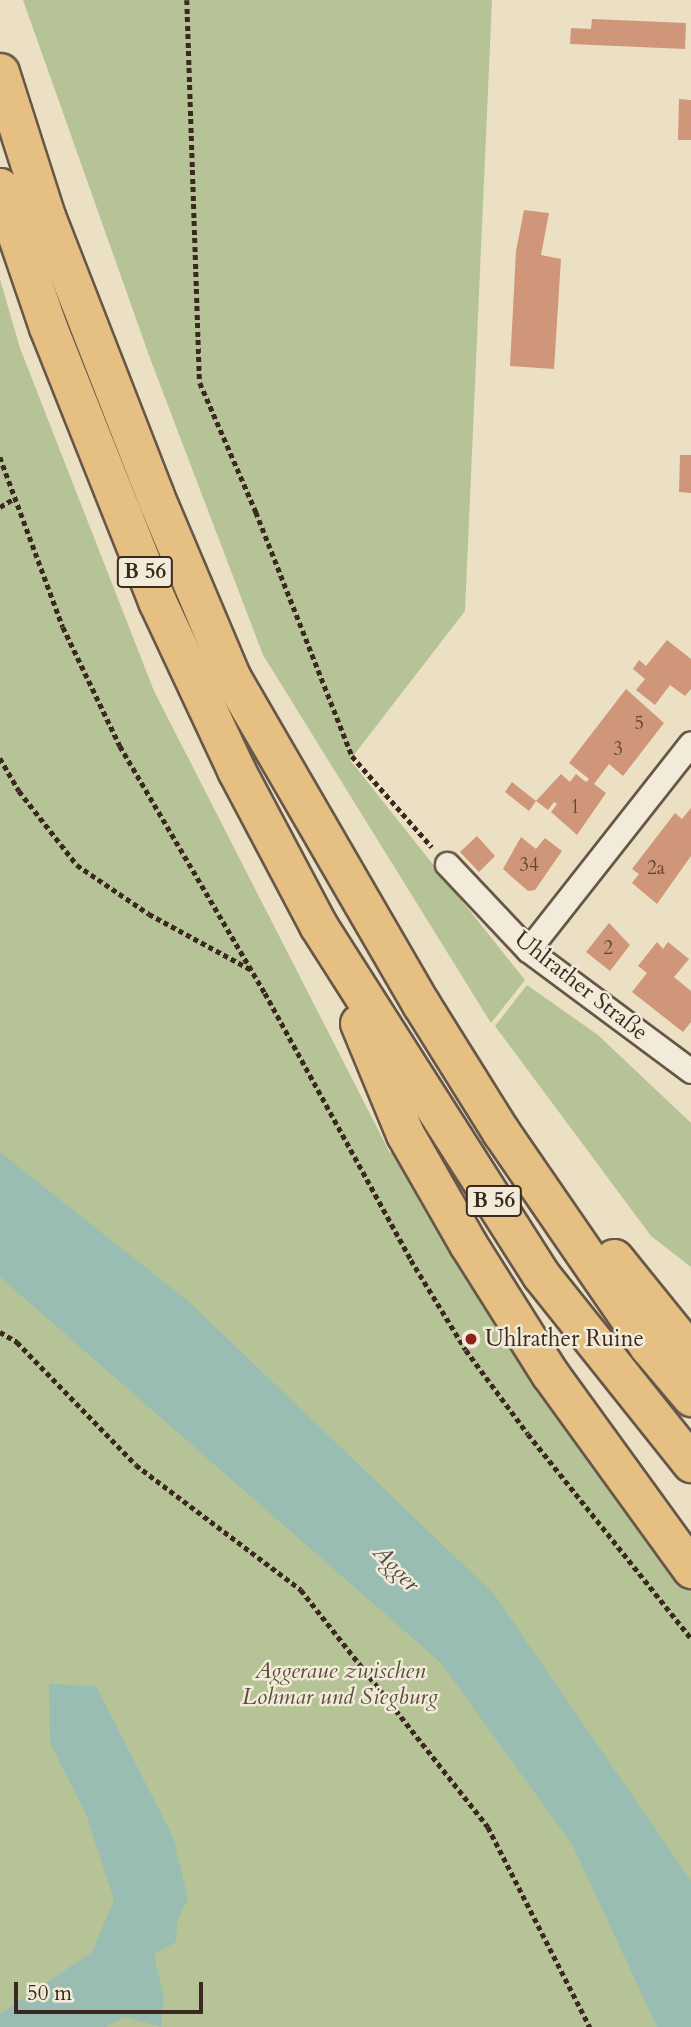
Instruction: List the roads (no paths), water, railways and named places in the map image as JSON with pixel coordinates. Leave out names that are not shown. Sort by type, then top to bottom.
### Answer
[{"type":"highway","name":"B 56","points":[[0,72],[46,216],[164,519],[232,678],[421,1004],[501,1132],[648,1346],[691,1397]]},
{"type":"highway","name":"B 56","points":[[0,187],[48,327],[157,601],[236,770],[318,925],[541,1275],[691,1463]]},
{"type":"highway","points":[[318,925],[405,1134],[468,1244],[550,1374],[691,1569]]},
{"type":"highway","points":[[501,1132],[571,1204],[691,1353]]},
{"type":"street","points":[[528,950],[691,743]]},
{"type":"street","name":"Uhlrather Straße","points":[[447,864],[528,950],[691,1072]]},
{"type":"water","name":"Agger","points":[[0,1152],[188,1301],[494,1594],[691,1881],[691,2027],[657,2027],[573,1846],[441,1663],[0,1277]]},
{"type":"water","points":[[49,1684],[96,1686],[173,1837],[188,1899],[177,1921],[176,1942],[154,1954],[164,1998],[161,2027],[124,2017],[106,2027],[0,2027],[0,2014],[92,1952],[114,1900],[86,1814],[50,1743]]},
{"type":"place","name":"Uhlrather Ruine","points":[[471,1339]]},
{"type":"park label","name":"Aggeraue zwischen Lohmar und Siegburg","points":[[340,1684]]}]
